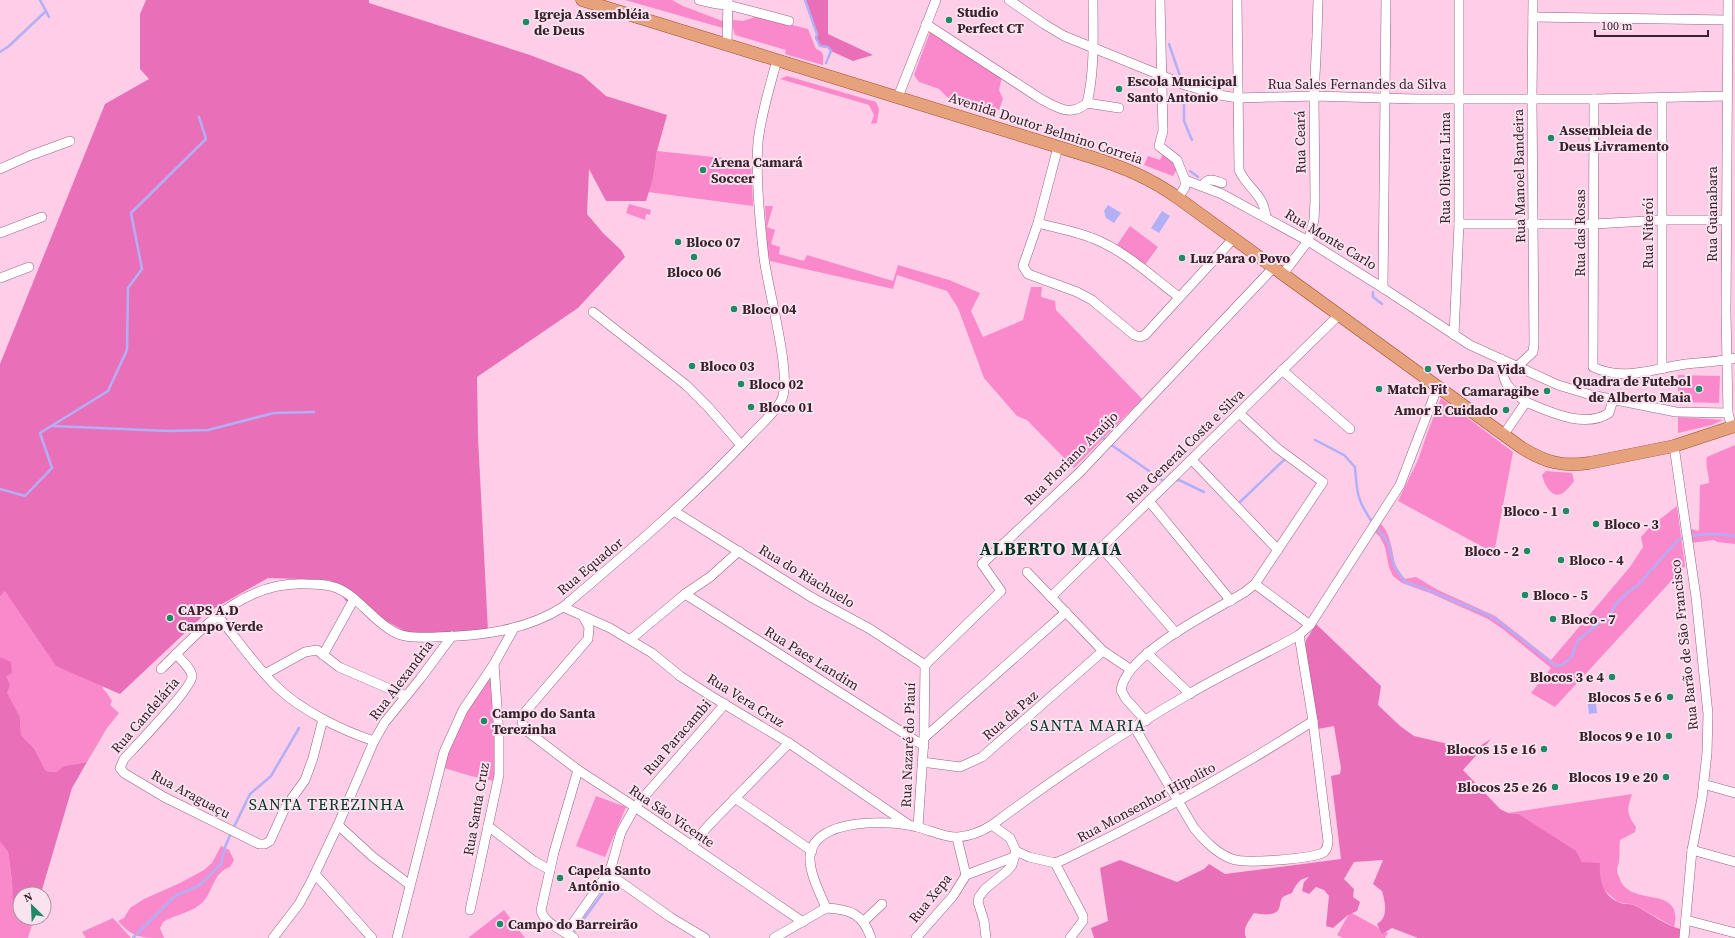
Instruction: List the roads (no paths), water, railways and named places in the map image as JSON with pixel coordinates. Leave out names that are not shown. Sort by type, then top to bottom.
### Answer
[{"type":"main road","name":"Avenida Doutor Belmino Correia","points":[[582,0],[597,3],[777,60],[898,96],[1133,171],[1158,184],[1178,198],[1533,455],[1548,462],[1578,465],[1674,446],[1733,427]]},
{"type":"street","points":[[699,0],[717,4],[728,2],[789,21]]},
{"type":"street","points":[[898,96],[936,0]]},
{"type":"street","name":"Rua Sales Fernandes da Silva","points":[[1009,0],[1064,36],[1162,75],[1184,86],[1200,91],[1238,98],[1314,96],[1594,99],[1727,96]]},
{"type":"street","points":[[926,24],[1041,99],[1058,108],[1073,110],[1082,107],[1087,103],[1089,93],[1093,47],[1093,0]]},
{"type":"street","points":[[1160,0],[1163,131],[1159,146],[1177,160],[1185,180],[1185,186],[1178,198]]},
{"type":"street","points":[[1237,0],[1239,170],[1242,178],[1261,199],[1266,217]]},
{"type":"street","name":"Rua Ceará","points":[[1279,271],[1308,241],[1314,220],[1314,96],[1318,0]]},
{"type":"street","points":[[1383,288],[1386,0]]},
{"type":"street","name":"Rua Oliveira Lima","points":[[1454,335],[1459,224],[1459,0]]},
{"type":"street","name":"Rua Manoel Bandeira","points":[[1518,366],[1533,352],[1533,0]]},
{"type":"street","name":"Rua Guanabara","points":[[1728,0],[1726,220],[1731,359],[1731,387],[1728,413],[1733,427]]},
{"type":"street","points":[[727,44],[728,2]]},
{"type":"street","points":[[1533,17],[1727,20]]},
{"type":"street","name":"Rua Equador","points":[[514,628],[549,615],[563,607],[674,511],[741,445],[781,400],[783,392],[784,369],[764,260],[757,165],[761,120],[777,60]]},
{"type":"street","name":"Rua Niterói","points":[[1662,98],[1662,369]]},
{"type":"street","name":"Rua das Rosas","points":[[1594,99],[1595,224],[1593,367],[1607,372],[1622,374],[1640,374],[1662,369]]},
{"type":"street","points":[[1087,103],[1119,108]]},
{"type":"street","points":[[0,169],[28,156],[70,141]]},
{"type":"street","points":[[1058,147],[1038,223],[1023,266],[1028,274],[1060,285],[1087,298],[1134,335],[1140,337],[1145,334],[1234,238]]},
{"type":"street","points":[[1202,186],[1205,181],[1209,179],[1222,183]]},
{"type":"street","name":"Rua Monte Carlo","points":[[1185,180],[1202,186],[1266,217],[1308,241],[1383,288],[1470,345],[1500,359],[1575,391],[1676,412],[1728,413]]},
{"type":"street","points":[[0,233],[42,217]]},
{"type":"street","points":[[1459,224],[1595,224],[1662,220],[1726,220]]},
{"type":"street","points":[[1038,223],[1081,234],[1102,242],[1117,250],[1179,297]]},
{"type":"street","points":[[0,278],[29,267]]},
{"type":"street","name":"Rua Floriano Araújo","points":[[925,665],[1001,591],[982,564],[1080,472],[1279,271]]},
{"type":"street","points":[[594,312],[686,386],[709,408],[741,445]]},
{"type":"street","name":"Rua General Costa e Silva","points":[[1051,597],[1339,315]]},
{"type":"street","points":[[1500,359],[1502,371],[1508,388],[1526,402],[1551,412],[1584,419],[1597,419],[1609,413],[1613,400]]},
{"type":"street","points":[[1662,369],[1685,364],[1731,359]]},
{"type":"street","points":[[1282,370],[1350,429]]},
{"type":"street","points":[[826,908],[812,873],[810,861],[815,844],[833,830],[858,823],[875,823],[914,826],[957,838],[979,833],[1065,772],[1146,721],[1190,694],[1299,635],[1310,625],[1400,485],[1438,386]]},
{"type":"street","points":[[1504,434],[1526,402]]},
{"type":"street","points":[[1146,721],[1121,690],[1130,669],[1147,653],[1176,633],[1231,601],[1255,584],[1323,482],[1277,448],[1239,413]]},
{"type":"street","name":"Rua Barão de São Francisco","points":[[1674,446],[1696,602],[1708,714],[1707,753],[1692,850],[1684,938]]},
{"type":"street","points":[[1192,460],[1278,550]]},
{"type":"street","points":[[1150,501],[1231,601]]},
{"type":"street","name":"Rua do Riachuelo","points":[[674,511],[811,597],[870,629],[925,665]]},
{"type":"street","points":[[1101,547],[1176,633]]},
{"type":"street","points":[[630,640],[685,594],[710,577],[739,551]]},
{"type":"street","points":[[1027,572],[1103,651],[1130,669]]},
{"type":"street","name":"Rua Candelária","points":[[160,669],[197,633],[218,616],[252,594],[267,587],[282,584],[299,583],[338,588],[354,599],[393,632],[411,638],[492,633],[514,628]]},
{"type":"street","points":[[1255,584],[1310,625]]},
{"type":"street","name":"Rua Paes Landim","points":[[685,594],[924,742]]},
{"type":"street","points":[[322,655],[354,599]]},
{"type":"street","name":"Rua Vera Cruz","points":[[563,607],[630,640],[661,660],[680,676],[789,743],[914,826]]},
{"type":"street","points":[[924,742],[1066,612]]},
{"type":"street","name":"Rua Alexandria","points":[[218,616],[265,674],[296,702],[323,719],[374,741]]},
{"type":"street","name":"Rua São Vicente","points":[[583,616],[589,627],[588,639],[522,716],[522,725],[527,731],[578,770],[635,807],[803,922]]},
{"type":"street","points":[[397,938],[444,752],[463,710],[494,664],[514,628]]},
{"type":"street","points":[[1135,728],[1177,802],[1194,828],[1205,842],[1220,853],[1234,859],[1265,861],[1290,859],[1323,853],[1328,847],[1328,841],[1313,722],[1299,635]]},
{"type":"street","name":"Rua Alexandria","points":[[272,938],[299,904],[315,874],[374,741],[385,722],[452,636]]},
{"type":"street","points":[[265,674],[305,652],[317,650],[339,667],[406,696]]},
{"type":"street","name":"Rua da Paz","points":[[922,762],[960,766],[982,757],[1103,651]]},
{"type":"street","points":[[1147,653],[1190,694]]},
{"type":"street","name":"Rua Candelária","points":[[124,773],[120,768],[124,759],[180,698],[191,683],[191,673],[176,654]]},
{"type":"street","name":"Rua Santa Cruz","points":[[470,910],[499,775],[499,736],[494,664]]},
{"type":"street","name":"Rua Nazaré do Piauí","points":[[914,826],[924,742],[925,665]]},
{"type":"street","name":"Rua Paracambi","points":[[570,935],[608,873],[625,822],[635,807],[725,704]]},
{"type":"street","name":"Rua Araguaçu","points":[[124,773],[206,819],[259,844],[268,843],[285,808],[302,785],[308,773],[323,719]]},
{"type":"street","name":"Rua Monsenhor Hipolito","points":[[1054,863],[1092,846],[1177,802],[1252,760],[1313,722]]},
{"type":"street","points":[[692,846],[735,798],[789,743]]},
{"type":"street","points":[[570,935],[547,920],[541,914],[541,910],[550,870],[578,770]]},
{"type":"street","points":[[1703,784],[1735,793]]},
{"type":"street","points":[[735,798],[812,851]]},
{"type":"street","points":[[338,825],[373,858],[410,884]]},
{"type":"street","points":[[986,938],[984,921],[978,902],[979,897],[985,889],[1007,871],[1012,865],[1015,854],[1010,838],[992,825]]},
{"type":"street","points":[[488,826],[534,861],[550,870]]},
{"type":"street","points":[[957,838],[966,875],[1015,854],[1054,863],[1083,916],[1083,921],[1070,938]]},
{"type":"street","points":[[1692,850],[1735,862]]},
{"type":"street","points":[[608,873],[670,917],[705,938]]},
{"type":"street","points":[[315,874],[372,938]]},
{"type":"street","name":"Rua Xepa","points":[[916,938],[953,896],[966,875]]},
{"type":"street","points":[[864,922],[882,904]]},
{"type":"street","points":[[774,938],[826,908],[843,909],[855,915],[864,922],[871,938]]},
{"type":"street","points":[[1686,920],[1735,933]]},
{"type":"waterway","points":[[40,0],[49,17]]},
{"type":"waterway","points":[[805,0],[817,34],[816,38],[820,46],[828,47],[831,51],[826,63]]},
{"type":"waterway","points":[[0,52],[9,46],[46,11]]},
{"type":"waterway","points":[[1169,44],[1180,76]]},
{"type":"waterway","points":[[1184,102],[1184,121],[1192,140]]},
{"type":"waterway","points":[[0,489],[25,496],[52,468],[40,433],[108,391],[127,350],[128,288],[142,269],[131,213],[206,139],[199,117]]},
{"type":"waterway","points":[[1190,171],[1198,177]]},
{"type":"waterway","points":[[1373,292],[1373,297],[1382,304]]},
{"type":"waterway","points":[[53,426],[169,431],[208,430],[274,413],[314,412]]},
{"type":"waterway","points":[[1101,436],[1107,441]]},
{"type":"waterway","points":[[1315,440],[1344,455],[1355,467],[1356,484],[1359,496],[1364,509],[1373,523]]},
{"type":"waterway","points":[[1110,444],[1165,482]]},
{"type":"waterway","points":[[1240,502],[1286,458]]},
{"type":"waterway","points":[[1174,481],[1179,480],[1204,492]]},
{"type":"waterway","points":[[1376,527],[1388,542],[1394,566],[1405,582],[1421,587],[1486,614],[1498,621],[1556,666],[1562,665],[1571,658],[1578,640],[1610,615],[1616,604],[1628,592],[1638,585],[1677,541],[1685,537]]},
{"type":"waterway","points":[[1690,536],[1712,534],[1735,536]]},
{"type":"waterway","points":[[233,829],[250,794],[271,776],[299,728]]},
{"type":"waterway","points":[[133,938],[175,896],[200,885],[221,864],[225,847],[231,833]]},
{"type":"waterway","points":[[575,931],[613,879]]},
{"type":"place","name":"Studio Perfect CT","points":[[949,20]]},
{"type":"place","name":"Igreja Assembléia de Deus","points":[[526,22]]},
{"type":"place","name":"Escola Municipal Santo Antonio","points":[[1119,89]]},
{"type":"place","name":"Assembleia de Deus Livramento","points":[[1551,138]]},
{"type":"place","name":"Arena Camará Soccer","points":[[703,170]]},
{"type":"place","name":"Bloco 07","points":[[678,242]]},
{"type":"place","name":"Bloco 06","points":[[694,257]]},
{"type":"place","name":"Luz Para o Povo","points":[[1182,258]]},
{"type":"place","name":"Bloco 04","points":[[734,309]]},
{"type":"place","name":"Bloco 03","points":[[692,366]]},
{"type":"place","name":"Verbo Da Vida","points":[[1428,369]]},
{"type":"place","name":"Bloco 02","points":[[741,384]]},
{"type":"place","name":"Match Fit","points":[[1379,389]]},
{"type":"place","name":"Quadra de Futebol de Alberto Maia","points":[[1699,389]]},
{"type":"place","name":"Camaragibe","points":[[1547,391]]},
{"type":"place","name":"Bloco 01","points":[[751,407]]},
{"type":"place","name":"Amor E Cuidado","points":[[1506,410]]},
{"type":"place","name":"Bloco - 1","points":[[1566,511]]},
{"type":"place","name":"Bloco - 3","points":[[1596,524]]},
{"type":"place","name":"Bloco - 2","points":[[1527,551]]},
{"type":"place","name":"Bloco - 4","points":[[1561,560]]},
{"type":"place","name":"Bloco - 5","points":[[1525,595]]},
{"type":"place","name":"CAPS A.D Campo Verde","points":[[170,618]]},
{"type":"place","name":"Bloco - 7","points":[[1553,619]]},
{"type":"place","name":"Blocos 3 e 4","points":[[1612,677]]},
{"type":"place","name":"Blocos 5 e 6","points":[[1670,697]]},
{"type":"place","name":"Campo do Santa Terezinha","points":[[484,721]]},
{"type":"place","name":"Blocos 9 e 10","points":[[1669,736]]},
{"type":"place","name":"Blocos 15 e 16","points":[[1544,749]]},
{"type":"place","name":"Blocos 19 e 20","points":[[1666,777]]},
{"type":"place","name":"Blocos 25 e 26","points":[[1555,787]]},
{"type":"place","name":"Capela Santo Antônio","points":[[560,878]]},
{"type":"place","name":"Campo do Barreirão","points":[[500,924]]},
{"type":"district","name":"ALBERTO MAIA","points":[[1051,548]]},
{"type":"district","name":"SANTA MARIA","points":[[1088,725]]},
{"type":"district","name":"SANTA TEREZINHA","points":[[327,804]]}]
